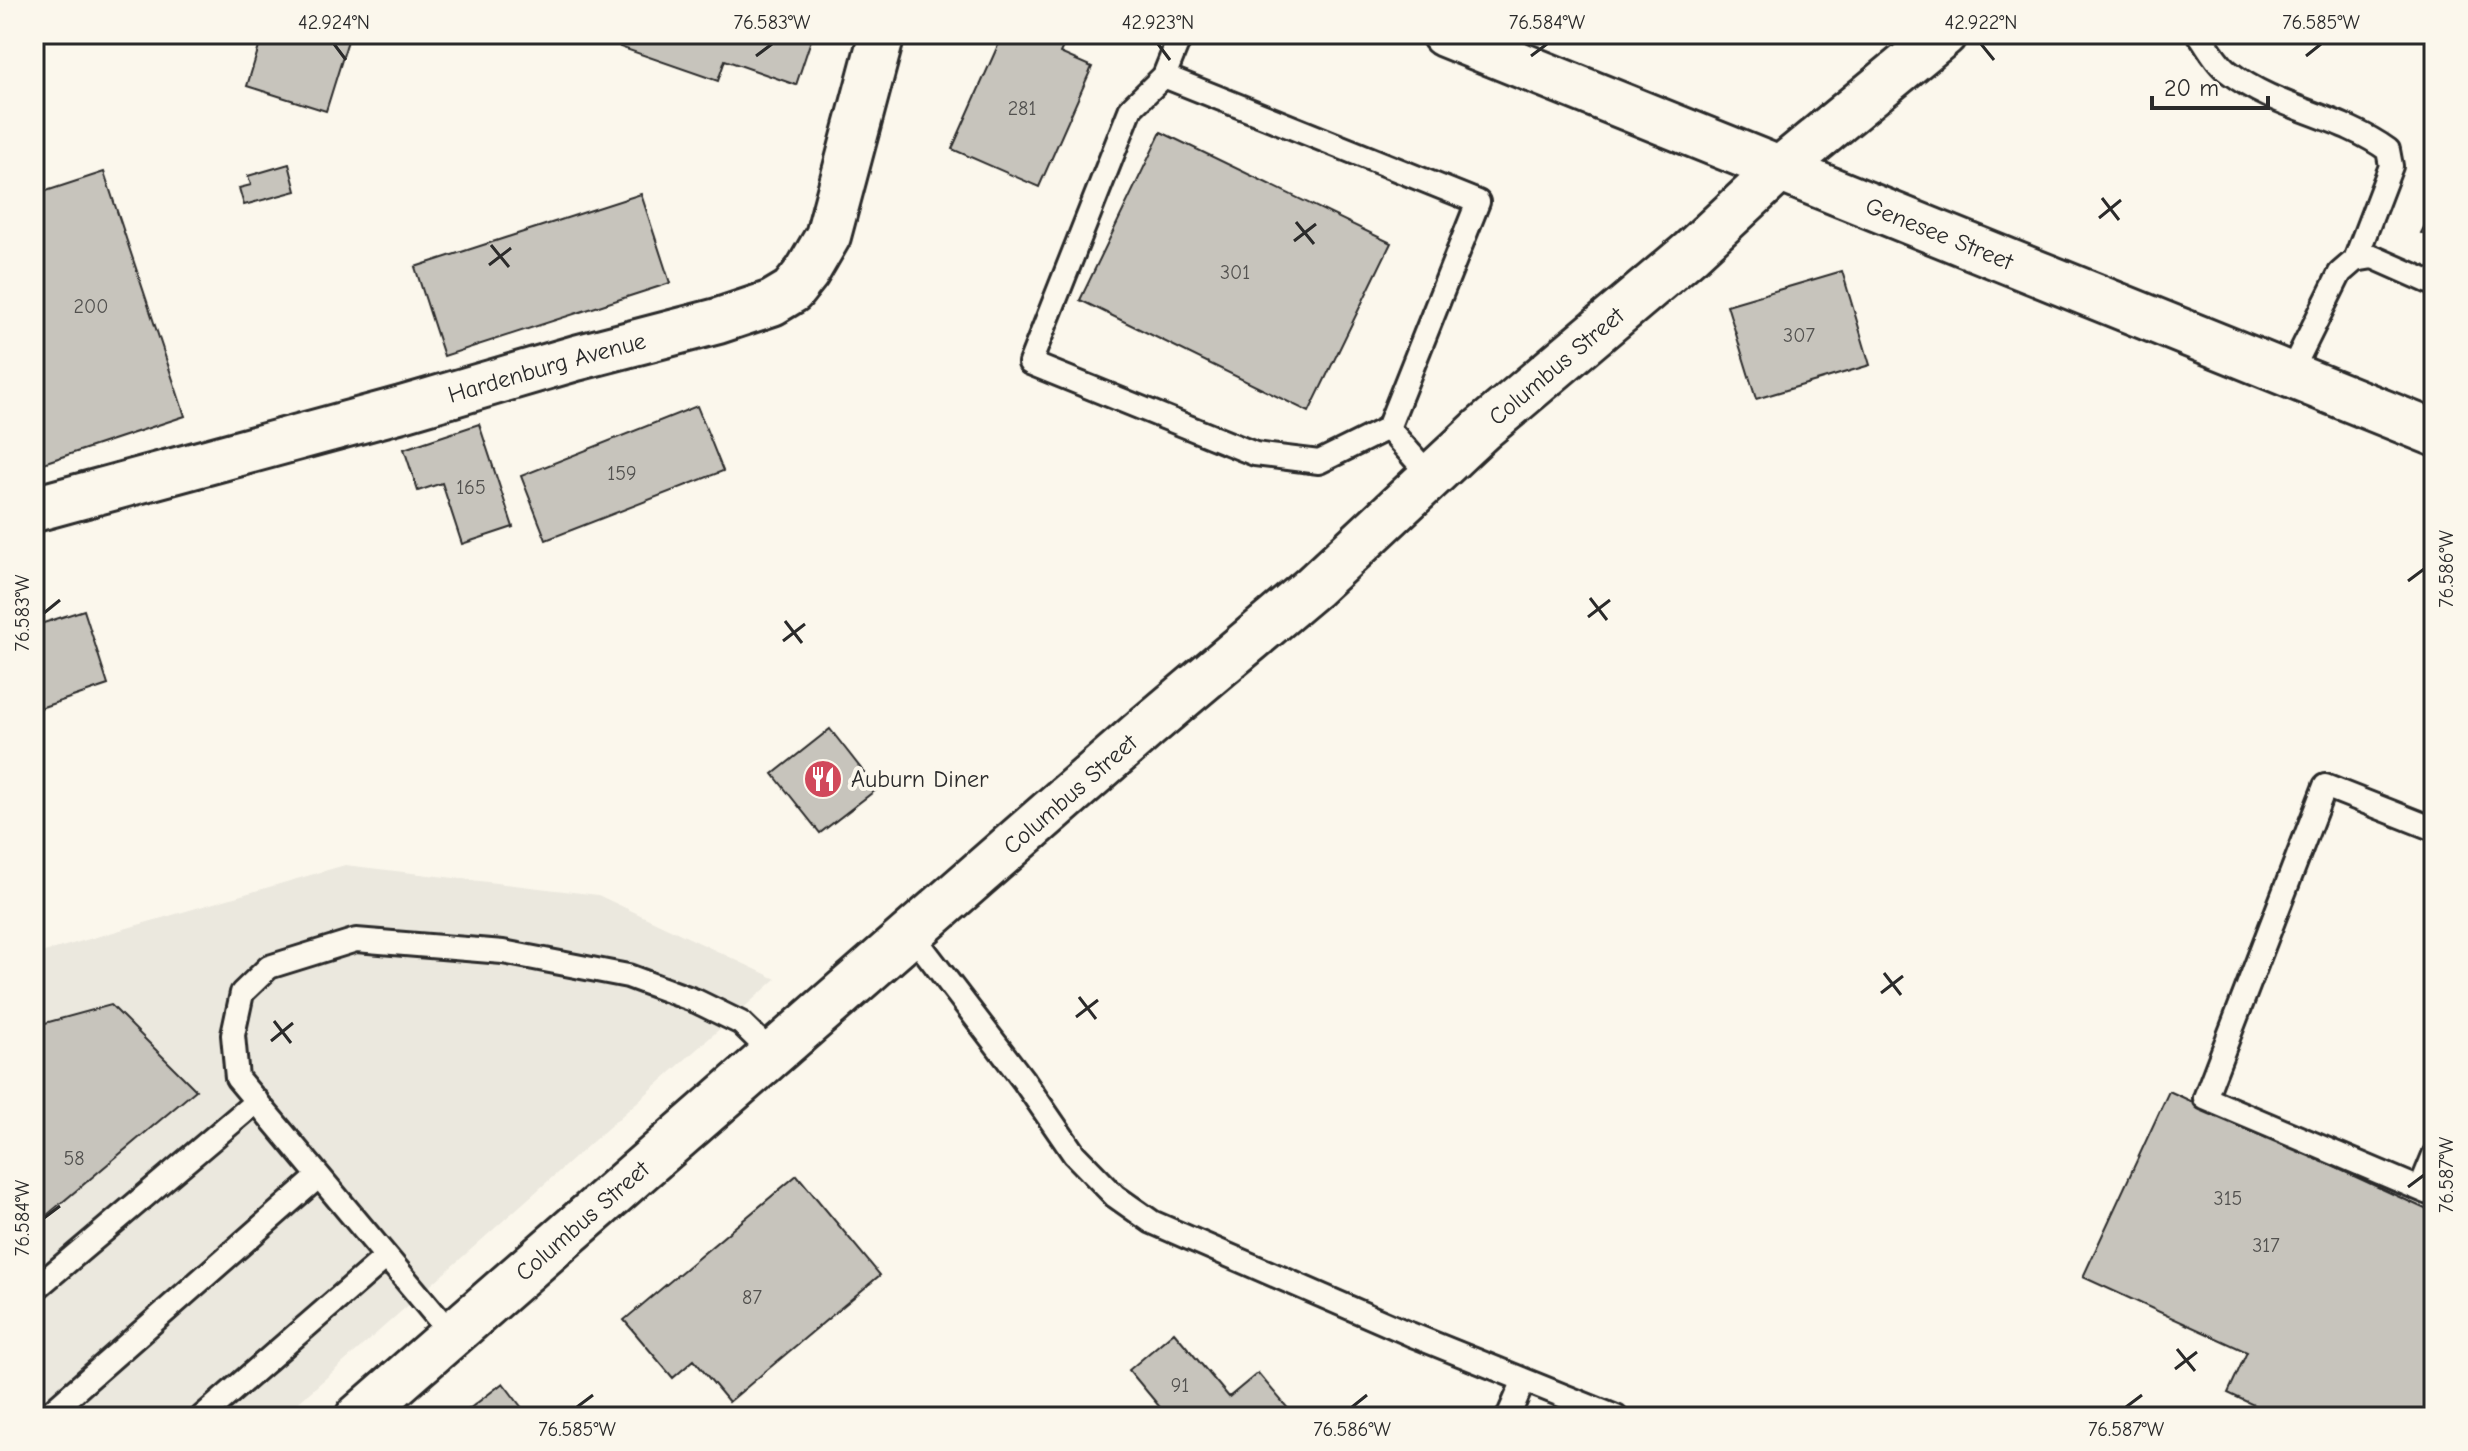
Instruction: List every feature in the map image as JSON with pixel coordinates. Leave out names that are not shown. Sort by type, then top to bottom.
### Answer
[{"type":"street","name":"Hardenburg Avenue","points":[[34,509],[718,321],[772,303],[792,291],[828,236],[882,34]]},
{"type":"street","name":"Genesee Street","points":[[1444,34],[2434,433]]},
{"type":"street","name":"Columbus Street","points":[[358,1417],[1148,726],[1313,587],[1482,429],[1690,253],[1779,170],[1944,34]]},
{"type":"lane","points":[[1164,76],[1478,202],[1388,428],[1319,462],[1255,454],[1030,363],[1131,108],[1164,76],[1181,34]]},
{"type":"lane","points":[[2199,34],[2227,72],[2263,93],[2368,135],[2388,150],[2391,166],[2355,260],[2340,273],[2290,374]]},
{"type":"lane","points":[[2355,260],[2373,257],[2434,284]]},
{"type":"lane","points":[[1388,428],[1431,477]]},
{"type":"lane","points":[[2434,829],[2325,786],[2205,1098],[2427,1192],[2434,1155]]},
{"type":"lane","points":[[911,933],[1024,1081],[1074,1154],[1115,1196],[1152,1222],[1410,1334],[1616,1417]]},
{"type":"lane","points":[[452,1335],[237,1078],[233,1035],[242,993],[269,967],[356,940],[503,952],[628,976],[696,1001],[741,1023],[773,1054]]},
{"type":"lane","points":[[34,1290],[257,1101]]},
{"type":"lane","points":[[45,1417],[319,1176]]},
{"type":"lane","points":[[202,1417],[386,1257]]},
{"type":"lane","points":[[1508,1417],[1524,1380]]},
{"type":"shaded area","points":[[345,865],[598,895],[776,979],[282,1417],[34,1417],[34,955]]},
{"type":"building","points":[[263,34],[350,34],[326,111],[247,86]]},
{"type":"building","points":[[625,34],[813,34],[796,85],[725,60],[718,81],[620,47]]},
{"type":"building","points":[[1003,34],[1057,34],[1067,38],[1060,53],[1092,67],[1039,187],[952,149]]},
{"type":"building","points":[[1161,132],[1391,243],[1309,412],[1080,300]]},
{"type":"building","points":[[289,164],[296,191],[244,205],[239,188],[251,185],[248,176]]},
{"type":"building","points":[[104,172],[185,416],[34,466],[34,195]]},
{"type":"building","points":[[641,194],[670,283],[444,356],[415,267]]},
{"type":"building","points":[[2434,208],[2434,239],[2421,233]]},
{"type":"building","points":[[1842,271],[1870,365],[1756,399],[1727,305]]},
{"type":"building","points":[[697,406],[723,471],[546,540],[521,476]]},
{"type":"building","points":[[479,424],[513,527],[462,544],[442,483],[418,491],[404,449]]},
{"type":"building","points":[[84,610],[108,685],[34,710],[34,626]]},
{"type":"building","points":[[830,729],[877,789],[820,833],[773,774]]},
{"type":"building","points":[[111,1005],[196,1090],[34,1226],[34,1026]]},
{"type":"building","points":[[2169,1091],[2434,1213],[2434,1417],[2279,1417],[2228,1393],[2247,1352],[2083,1277]]},
{"type":"building","points":[[797,1175],[880,1275],[729,1402],[694,1360],[673,1378],[624,1320]]},
{"type":"building","points":[[1174,1332],[1229,1397],[1258,1373],[1291,1412],[1284,1417],[1168,1417],[1129,1370]]},
{"type":"building","points":[[503,1383],[529,1417],[467,1417],[464,1413]]},
{"type":"place","name":"Auburn Diner","points":[[823,779]]}]
